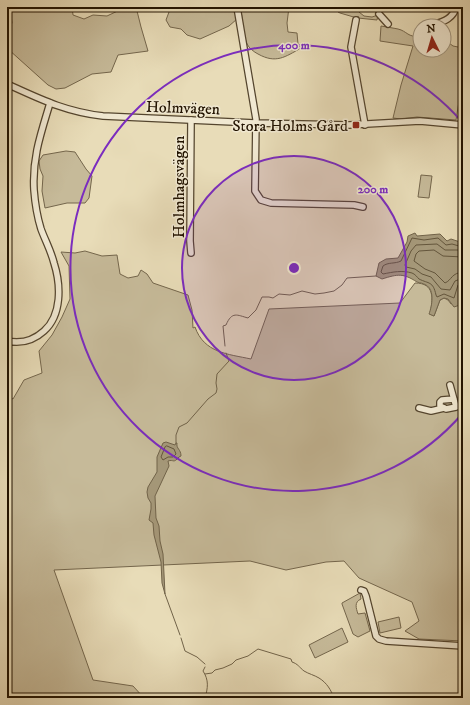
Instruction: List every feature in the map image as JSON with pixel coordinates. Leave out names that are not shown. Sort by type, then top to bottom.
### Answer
[{"type":"street","points":[[238,7],[256,119],[256,195],[265,202],[354,205],[363,207]]},
{"type":"street","points":[[449,18],[453,14],[456,7]]},
{"type":"street","points":[[379,14],[388,24]]},
{"type":"street","points":[[356,20],[350,47],[365,125]]},
{"type":"street","name":"Holmvägen","points":[[7,84],[50,103],[76,112],[103,116],[255,123],[365,125],[420,121],[463,125]]},
{"type":"street","points":[[7,341],[23,342],[36,337],[50,325],[58,304],[58,277],[39,222],[34,183],[34,167],[37,148],[50,103]]},
{"type":"street","name":"Holmhagsvägen","points":[[191,120],[191,253]]},
{"type":"street","points":[[419,408],[431,411],[444,408],[455,408],[456,404],[450,385]]},
{"type":"street","points":[[444,408],[440,406],[440,402],[442,400],[454,399]]},
{"type":"street","points":[[361,590],[364,591],[366,596],[376,636],[379,639],[401,643],[463,646]]},
{"type":"shaded area","points":[[10,7],[72,7],[73,15],[84,19],[93,15],[107,16],[126,7],[136,7],[148,51],[118,55],[111,72],[92,74],[65,88],[56,89],[48,85],[8,49],[7,35],[12,23]]},
{"type":"shaded area","points":[[164,7],[235,7],[237,19],[229,26],[200,39],[187,35],[181,29],[170,27],[166,20],[169,12]]},
{"type":"shaded area","points":[[240,7],[289,7],[287,23],[288,32],[297,33],[298,44],[301,48],[275,59],[264,57],[255,52],[247,44]]},
{"type":"shaded area","points":[[338,7],[360,7],[359,12],[364,16],[372,17],[378,15],[377,20],[358,18],[358,16],[357,18],[340,13],[338,12]]},
{"type":"shaded area","points":[[381,26],[398,29],[412,36],[412,46],[380,41]]},
{"type":"shaded area","points":[[452,45],[463,48],[463,76],[456,120],[417,117],[401,119],[393,118],[412,49],[412,58],[452,58]]},
{"type":"shaded area","points":[[66,151],[75,152],[92,176],[89,198],[85,203],[67,203],[45,208],[42,191],[43,176],[39,161],[43,155]]},
{"type":"shaded area","points":[[421,175],[432,176],[429,198],[418,197]]},
{"type":"shaded area","points":[[85,251],[102,256],[117,255],[120,274],[128,278],[138,276],[141,270],[147,274],[153,283],[188,295],[192,310],[193,328],[195,327],[199,336],[204,342],[226,354],[251,359],[269,309],[400,303],[415,283],[422,284],[429,289],[432,298],[430,314],[434,316],[440,300],[444,298],[451,304],[459,300],[459,294],[463,285],[463,641],[419,639],[405,631],[419,621],[412,602],[359,578],[344,561],[326,562],[286,570],[250,561],[54,570],[93,680],[133,686],[144,698],[7,698],[7,396],[13,399],[24,380],[42,373],[39,351],[52,335],[70,299],[69,266],[61,252],[75,253]]},
{"type":"shaded area","points":[[360,593],[361,599],[356,603],[358,614],[365,613],[370,631],[358,637],[353,634],[342,603]]},
{"type":"shaded area","points":[[399,617],[401,628],[380,633],[378,622]]},
{"type":"shaded area","points":[[342,628],[348,642],[315,658],[309,645]]},
{"type":"water","points":[[415,233],[417,236],[440,234],[447,241],[451,239],[460,242],[463,241],[464,281],[459,296],[461,303],[460,305],[454,307],[448,299],[444,298],[440,300],[434,316],[429,314],[432,303],[432,294],[429,287],[423,283],[400,275],[382,279],[376,276],[379,263],[386,259],[398,258],[407,242],[408,236]]},
{"type":"water","points":[[166,442],[175,445],[177,443],[181,456],[174,461],[168,461],[169,466],[155,496],[156,518],[159,526],[163,554],[165,594],[162,583],[161,562],[154,535],[153,523],[149,520],[151,503],[147,492],[148,487],[157,472],[157,457],[163,443]]},
{"type":"waterway","points":[[225,346],[223,326],[226,325],[230,318],[235,315],[248,318],[256,310],[262,297],[273,298],[279,294],[290,295],[302,291],[315,294],[324,293],[334,291],[342,285],[347,278],[376,276]]},
{"type":"waterway","points":[[176,443],[176,435],[179,427],[187,423],[208,399],[216,393],[217,374],[229,361],[226,353]]},
{"type":"waterway","points":[[165,594],[180,635]]},
{"type":"waterway","points":[[181,638],[185,651],[197,657],[205,664]]},
{"type":"waterway","points":[[205,674],[212,673],[215,670],[232,664],[236,660],[248,656],[258,649],[291,659],[292,662],[304,671],[324,682],[330,689],[334,698]]},
{"type":"waterway","points":[[205,667],[203,671],[207,684],[205,698]]},
{"type":"place","name":"Stora Holms Gård","points":[[356,125]]}]
